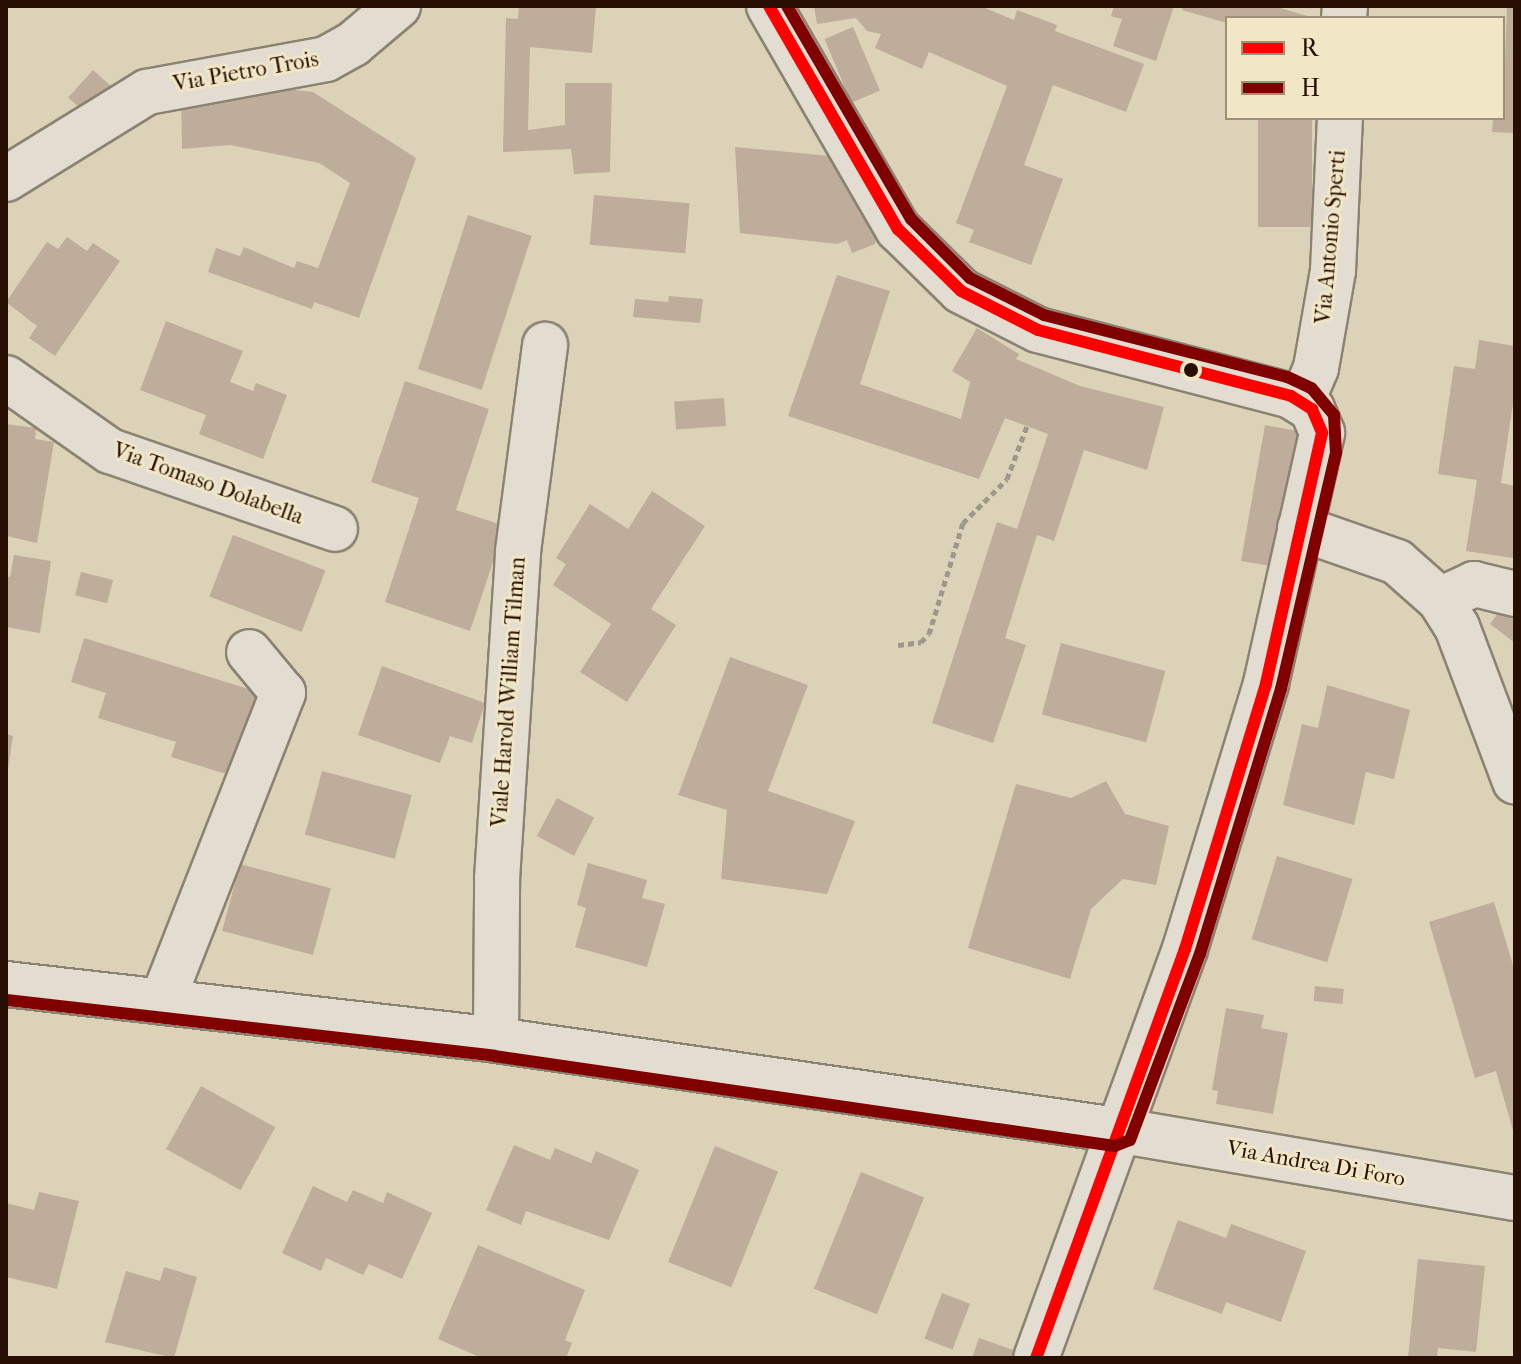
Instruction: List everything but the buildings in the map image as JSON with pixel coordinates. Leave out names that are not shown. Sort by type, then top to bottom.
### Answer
[{"type":"street","name":"Via Pietro Trois","points":[[6,179],[147,92],[326,59],[353,44],[398,6]]},
{"type":"street","points":[[769,6],[898,229],[961,291],[1038,330],[1302,401],[1312,409],[1322,433],[1266,684],[1199,905],[1036,1358]]},
{"type":"street","name":"Via Antonio Sperti","points":[[1302,401],[1316,368],[1333,271],[1340,120]]},
{"type":"street","name":"Viale Harold William Tilman","points":[[496,1040],[497,879],[518,551],[545,345]]},
{"type":"street","name":"Via Tomaso Dolabella","points":[[6,378],[110,451],[335,529]]},
{"type":"street","points":[[1300,528],[1397,562],[1440,600],[1457,627],[1515,781]]},
{"type":"street","points":[[1440,600],[1474,584],[1515,594]]},
{"type":"street","points":[[163,999],[283,693],[249,652]]},
{"type":"street","points":[[6,984],[163,999],[496,1040],[1117,1130]]},
{"type":"street","name":"Via Andrea Di Foro","points":[[1117,1130],[1515,1198]]},
{"type":"path","points":[[898,645],[921,642],[929,634],[963,523],[1007,479],[1027,426]]},
{"type":"transit line","name":"R","points":[[769,6],[898,229],[961,291],[1038,330],[1291,396],[1312,409],[1322,433],[1266,684],[1185,949],[1036,1358]]},
{"type":"transit line","name":"H","points":[[6,1000],[494,1056],[1115,1146],[1130,1140],[1200,954],[1281,689],[1336,453],[1334,415],[1311,388],[1287,377],[1044,315],[970,278],[911,219],[787,6]]}]
